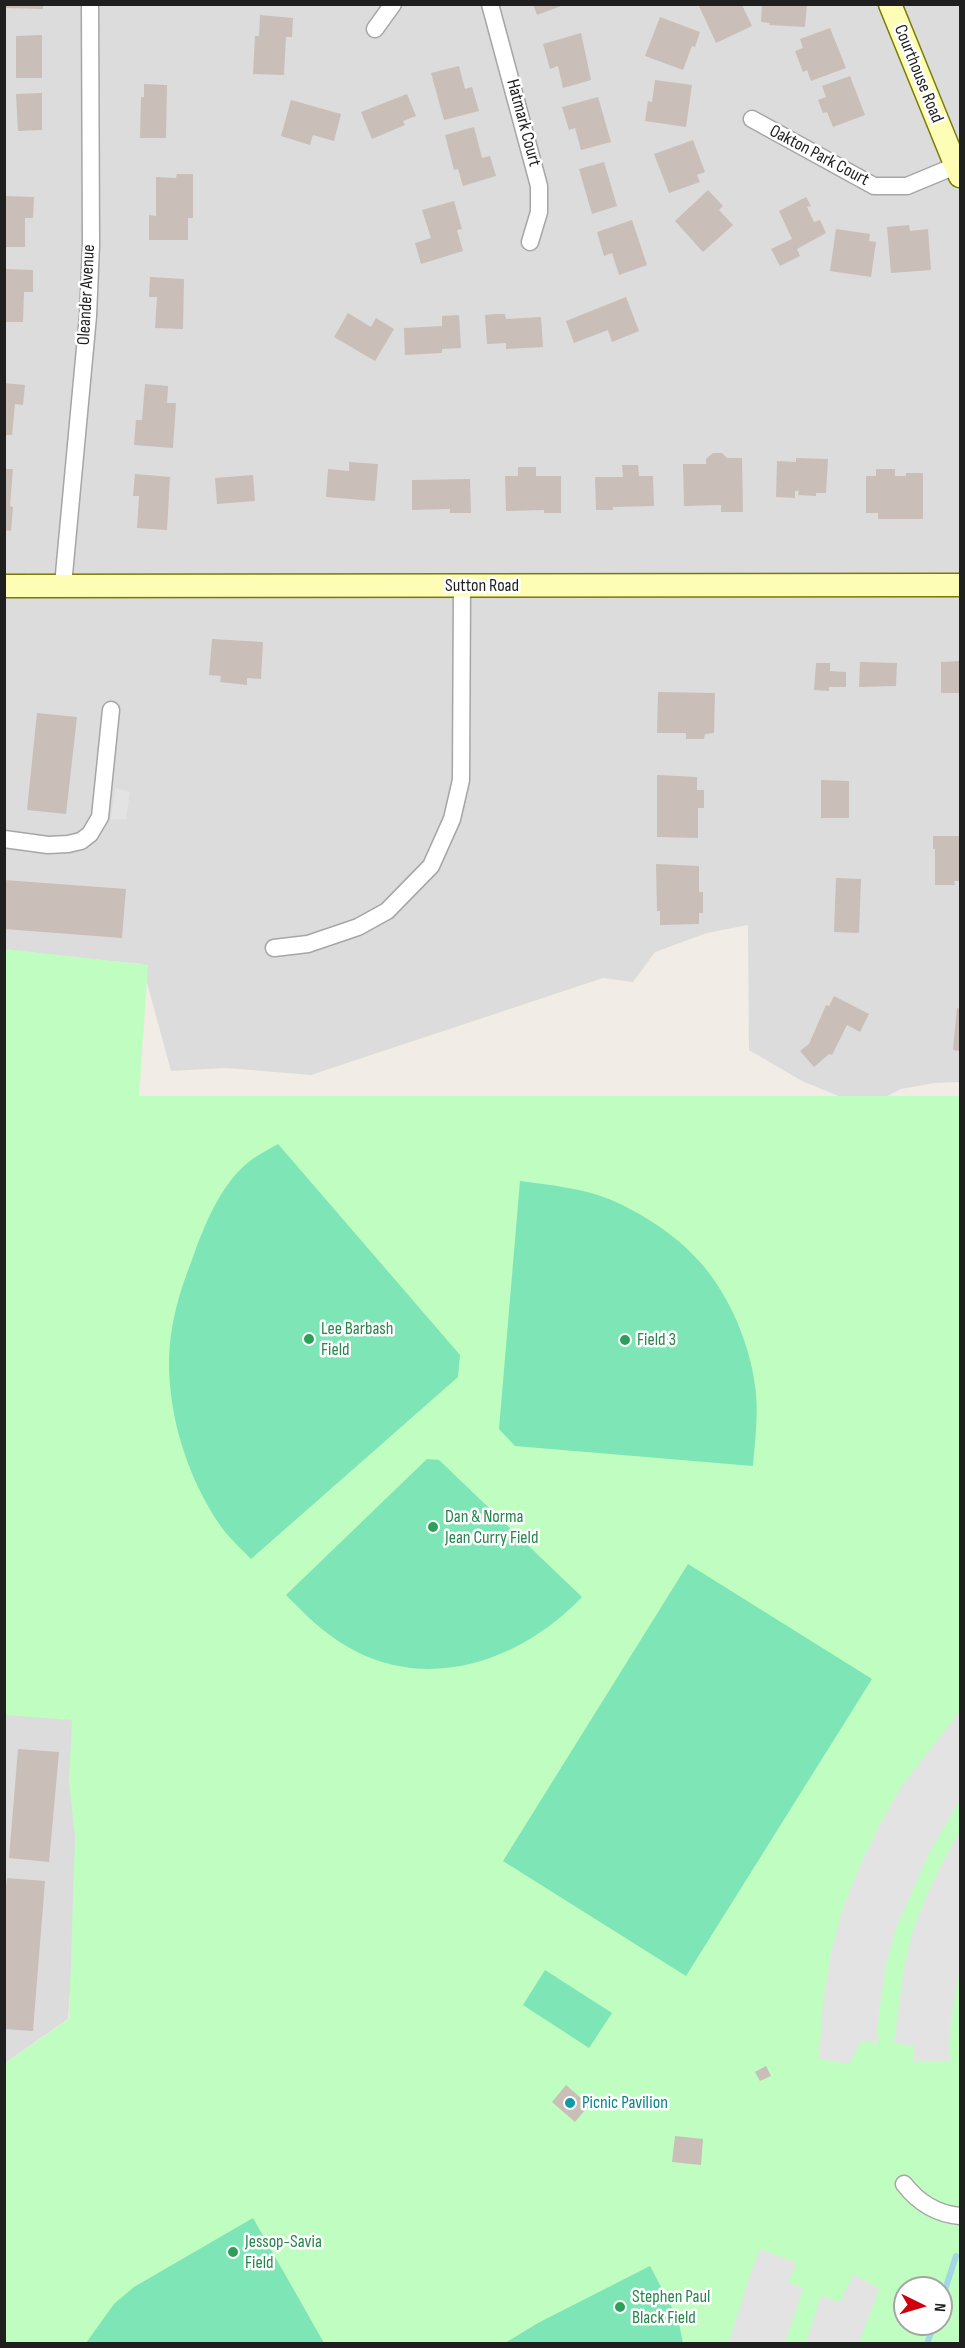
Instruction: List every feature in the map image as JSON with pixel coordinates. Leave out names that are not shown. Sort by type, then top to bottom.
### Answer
[{"type":"street","name":"Oleander Avenue","points":[[63,585],[88,315],[91,245],[90,4]]},
{"type":"street","points":[[375,29],[393,4]]},
{"type":"street","name":"Hatmark Court","points":[[490,4],[539,186],[539,212],[530,242]]},
{"type":"street","name":"Courthouse Road","points":[[890,4],[959,169]]},
{"type":"street","name":"Oakton Park Court","points":[[752,120],[874,186],[907,186],[959,169]]},
{"type":"street","name":"Sutton Road","points":[[4,586],[960,585]]},
{"type":"street","points":[[274,948],[308,944],[358,927],[387,911],[431,866],[452,819],[461,780],[462,586]]},
{"type":"street","points":[[4,839],[68,844],[81,841],[90,834],[100,817],[111,710]]},
{"type":"street","points":[[904,2184],[924,2204],[960,2216]]},
{"type":"shaded area","points":[[4,5],[960,5],[960,1082],[934,1083],[901,1089],[865,1107],[802,1081],[749,1050],[748,925],[707,933],[655,952],[633,982],[603,978],[311,1075],[227,1068],[171,1071],[142,964],[5,951]]},
{"type":"shaded area","points":[[115,788],[130,792],[126,819],[111,820]]},
{"type":"shaded area","points":[[4,1691],[92,1696],[68,2019],[5,2063]]},
{"type":"shaded area","points":[[960,1711],[960,1800],[929,1853],[896,1928],[886,1965],[877,2043],[861,2041],[849,2064],[819,2059],[823,2003],[831,1953],[842,1910],[858,1870],[901,1787]]},
{"type":"shaded area","points":[[960,1831],[960,1968],[951,2019],[949,2062],[913,2061],[914,2046],[894,2043],[904,1969],[912,1934],[925,1899]]},
{"type":"shaded area","points":[[760,2249],[797,2263],[788,2282],[803,2288],[785,2343],[729,2343],[748,2281]]},
{"type":"shaded area","points":[[854,2274],[879,2289],[859,2343],[806,2343],[821,2296],[840,2302]]},
{"type":"green space","points":[[5,949],[148,965],[139,1096],[960,1096],[960,2343],[5,2343],[4,2064],[69,2019],[75,1837],[69,1782],[72,1720],[5,1715]]},
{"type":"green space","name":"Lee Barbash Field","points":[[278,1144],[460,1355],[458,1377],[251,1559],[226,1533],[211,1511],[187,1460],[178,1433],[173,1405],[169,1377],[170,1349],[181,1289],[203,1230],[216,1203],[243,1167]]},
{"type":"green space","name":"Field 3","points":[[520,1181],[576,1190],[609,1199],[646,1218],[690,1251],[699,1261],[730,1306],[750,1359],[757,1403],[753,1466],[515,1446],[499,1429]]},
{"type":"green space","name":"Dan & Norma Jean Curry Field","points":[[427,1459],[439,1460],[582,1597],[556,1621],[528,1640],[497,1655],[465,1665],[432,1669],[399,1666],[366,1656],[327,1633],[286,1595]]},
{"type":"green space","points":[[688,1564],[872,1679],[686,1976],[503,1861]]},
{"type":"green space","points":[[545,1970],[612,2013],[589,2048],[523,2005]]},
{"type":"green space","name":"Jessop-Savia Field","points":[[253,2218],[324,2343],[86,2343],[114,2304],[134,2287]]},
{"type":"green space","name":"Stephen Paul Black Field","points":[[650,2266],[678,2319],[683,2343],[505,2343],[538,2323]]},
{"type":"building","points":[[6,4],[43,4],[43,9],[6,8]]},
{"type":"building","points":[[533,4],[564,4],[564,5],[537,15]]},
{"type":"building","points":[[762,4],[807,4],[805,27],[769,25],[770,23],[761,22]]},
{"type":"building","points":[[742,5],[752,26],[716,43],[699,6]]},
{"type":"building","points":[[260,15],[293,18],[292,37],[286,37],[284,75],[253,74],[255,36],[259,36]]},
{"type":"building","points":[[660,17],[700,32],[683,70],[645,56]]},
{"type":"building","points":[[830,28],[846,68],[811,81],[807,70],[803,72],[795,51],[803,48],[800,39]]},
{"type":"building","points":[[581,33],[591,80],[563,88],[558,66],[550,69],[543,44]]},
{"type":"building","points":[[42,35],[42,78],[16,78],[16,36]]},
{"type":"building","points":[[459,66],[465,89],[472,87],[479,111],[444,120],[431,73]]},
{"type":"building","points":[[850,76],[865,115],[833,127],[827,112],[823,113],[818,100],[826,97],[822,86]]},
{"type":"building","points":[[655,80],[692,85],[686,127],[645,121],[648,101],[652,102]]},
{"type":"building","points":[[144,84],[167,85],[166,138],[140,138],[141,97],[144,97]]},
{"type":"building","points":[[42,93],[42,130],[18,131],[16,94]]},
{"type":"building","points":[[407,94],[416,116],[403,121],[405,125],[372,139],[361,112]]},
{"type":"building","points":[[598,97],[611,142],[581,150],[575,128],[569,130],[562,107]]},
{"type":"building","points":[[291,100],[341,114],[334,141],[313,135],[310,145],[281,136]]},
{"type":"building","points":[[474,127],[482,158],[490,156],[496,176],[463,186],[458,169],[454,170],[445,135]]},
{"type":"building","points":[[693,140],[705,172],[697,175],[700,182],[669,193],[654,154]]},
{"type":"building","points":[[604,162],[617,206],[592,214],[579,169]]},
{"type":"building","points":[[177,174],[193,174],[193,218],[188,218],[188,240],[149,240],[149,215],[156,216],[156,177],[176,178]]},
{"type":"building","points":[[708,190],[723,206],[719,210],[733,225],[703,252],[675,221]]},
{"type":"building","points":[[4,196],[34,197],[33,218],[25,218],[25,247],[4,247]]},
{"type":"building","points":[[806,197],[811,206],[807,207],[814,222],[820,220],[826,233],[797,249],[800,256],[780,266],[771,249],[792,239],[779,211]]},
{"type":"building","points":[[454,201],[462,229],[457,230],[463,251],[421,264],[415,243],[431,238],[422,210]]},
{"type":"building","points":[[632,220],[647,265],[619,275],[612,253],[604,256],[597,232]]},
{"type":"building","points":[[909,225],[910,231],[928,229],[931,270],[891,273],[887,227]]},
{"type":"building","points":[[836,229],[870,234],[869,241],[876,242],[871,277],[830,271]]},
{"type":"building","points":[[4,269],[33,270],[33,292],[24,292],[23,322],[4,322]]},
{"type":"building","points":[[150,277],[184,279],[183,329],[155,328],[157,297],[149,297]]},
{"type":"building","points":[[626,297],[639,331],[612,342],[608,330],[574,343],[566,321]]},
{"type":"building","points":[[348,313],[371,327],[376,318],[394,329],[375,361],[334,337]]},
{"type":"building","points":[[505,314],[506,319],[541,317],[543,347],[506,349],[506,343],[487,344],[485,315]]},
{"type":"building","points":[[459,315],[461,348],[442,349],[442,353],[405,355],[404,328],[442,326],[442,316]]},
{"type":"building","points":[[4,383],[25,385],[23,405],[15,404],[12,435],[4,435]]},
{"type":"building","points":[[145,384],[168,386],[167,403],[176,403],[173,448],[134,445],[136,420],[142,420]]},
{"type":"building","points":[[713,453],[722,453],[727,458],[742,458],[743,512],[721,512],[721,505],[684,506],[683,464],[706,464],[706,459]]},
{"type":"building","points":[[796,458],[828,459],[826,493],[816,493],[816,496],[798,495],[799,491],[795,491],[795,498],[776,497],[777,461],[796,462]]},
{"type":"building","points":[[349,462],[378,464],[375,501],[326,497],[328,469],[349,471]]},
{"type":"building","points":[[622,465],[638,465],[639,476],[653,476],[654,506],[613,507],[613,510],[596,510],[595,477],[623,477]]},
{"type":"building","points":[[518,467],[536,467],[536,476],[561,476],[561,513],[544,513],[544,510],[506,511],[505,476],[518,476]]},
{"type":"building","points":[[4,469],[13,469],[10,506],[13,507],[11,531],[4,530]]},
{"type":"building","points":[[876,469],[895,469],[895,476],[906,476],[906,473],[923,473],[923,519],[878,519],[878,513],[866,513],[866,476],[876,476]]},
{"type":"building","points":[[135,474],[170,477],[167,530],[137,528],[139,496],[133,496]]},
{"type":"building","points":[[253,475],[255,501],[217,504],[215,478]]},
{"type":"building","points":[[470,479],[471,513],[450,513],[450,509],[412,510],[412,480]]},
{"type":"building","points":[[212,639],[263,642],[261,679],[247,678],[247,685],[220,682],[221,676],[209,675]]},
{"type":"building","points":[[960,661],[960,693],[941,693],[941,662]]},
{"type":"building","points":[[860,662],[897,663],[896,686],[859,687]]},
{"type":"building","points":[[816,663],[830,663],[830,671],[846,672],[846,687],[829,687],[829,691],[814,690]]},
{"type":"building","points":[[658,692],[715,693],[714,733],[705,734],[704,739],[686,739],[686,733],[657,733]]},
{"type":"building","points":[[37,713],[77,717],[66,814],[27,810]]},
{"type":"building","points":[[657,775],[697,777],[697,790],[704,790],[704,808],[698,808],[698,838],[657,837]]},
{"type":"building","points":[[821,780],[849,781],[849,818],[821,818]]},
{"type":"building","points":[[933,836],[960,836],[960,881],[954,881],[955,885],[935,885]]},
{"type":"building","points":[[656,864],[699,866],[699,892],[703,892],[703,913],[699,913],[699,924],[660,925],[660,911],[657,911]]},
{"type":"building","points":[[836,878],[861,879],[859,933],[834,932]]},
{"type":"building","points":[[4,880],[126,889],[122,938],[4,929]]},
{"type":"building","points":[[834,996],[869,1014],[860,1032],[847,1025],[832,1055],[829,1054],[814,1067],[800,1051],[809,1044],[826,1005],[829,1006]]},
{"type":"building","points":[[957,1008],[960,1009],[960,1051],[953,1050]]},
{"type":"building","points":[[18,1749],[59,1752],[49,1862],[9,1858]]},
{"type":"building","points":[[7,1878],[45,1881],[33,2031],[4,2029],[4,1903]]},
{"type":"building","points":[[766,2066],[771,2076],[760,2081],[755,2072]]},
{"type":"building","name":"Picnic Pavilion","points":[[566,2085],[589,2105],[575,2122],[552,2102]]},
{"type":"building","points":[[675,2136],[703,2139],[701,2165],[672,2162]]},
{"type":"waterway","points":[[949,2276],[956,2256]]},
{"type":"waterway","points":[[927,2344],[930,2336]]},
{"type":"place","name":"Lee Barbash Field","points":[[309,1339]]},
{"type":"place","name":"Field 3","points":[[625,1340]]},
{"type":"place","name":"Dan & Norma Jean Curry Field","points":[[433,1527]]},
{"type":"place","name":"Picnic Pavilion","points":[[570,2103]]},
{"type":"place","name":"Jessop-Savia Field","points":[[233,2252]]},
{"type":"place","name":"Stephen Paul Black Field","points":[[620,2307]]}]
